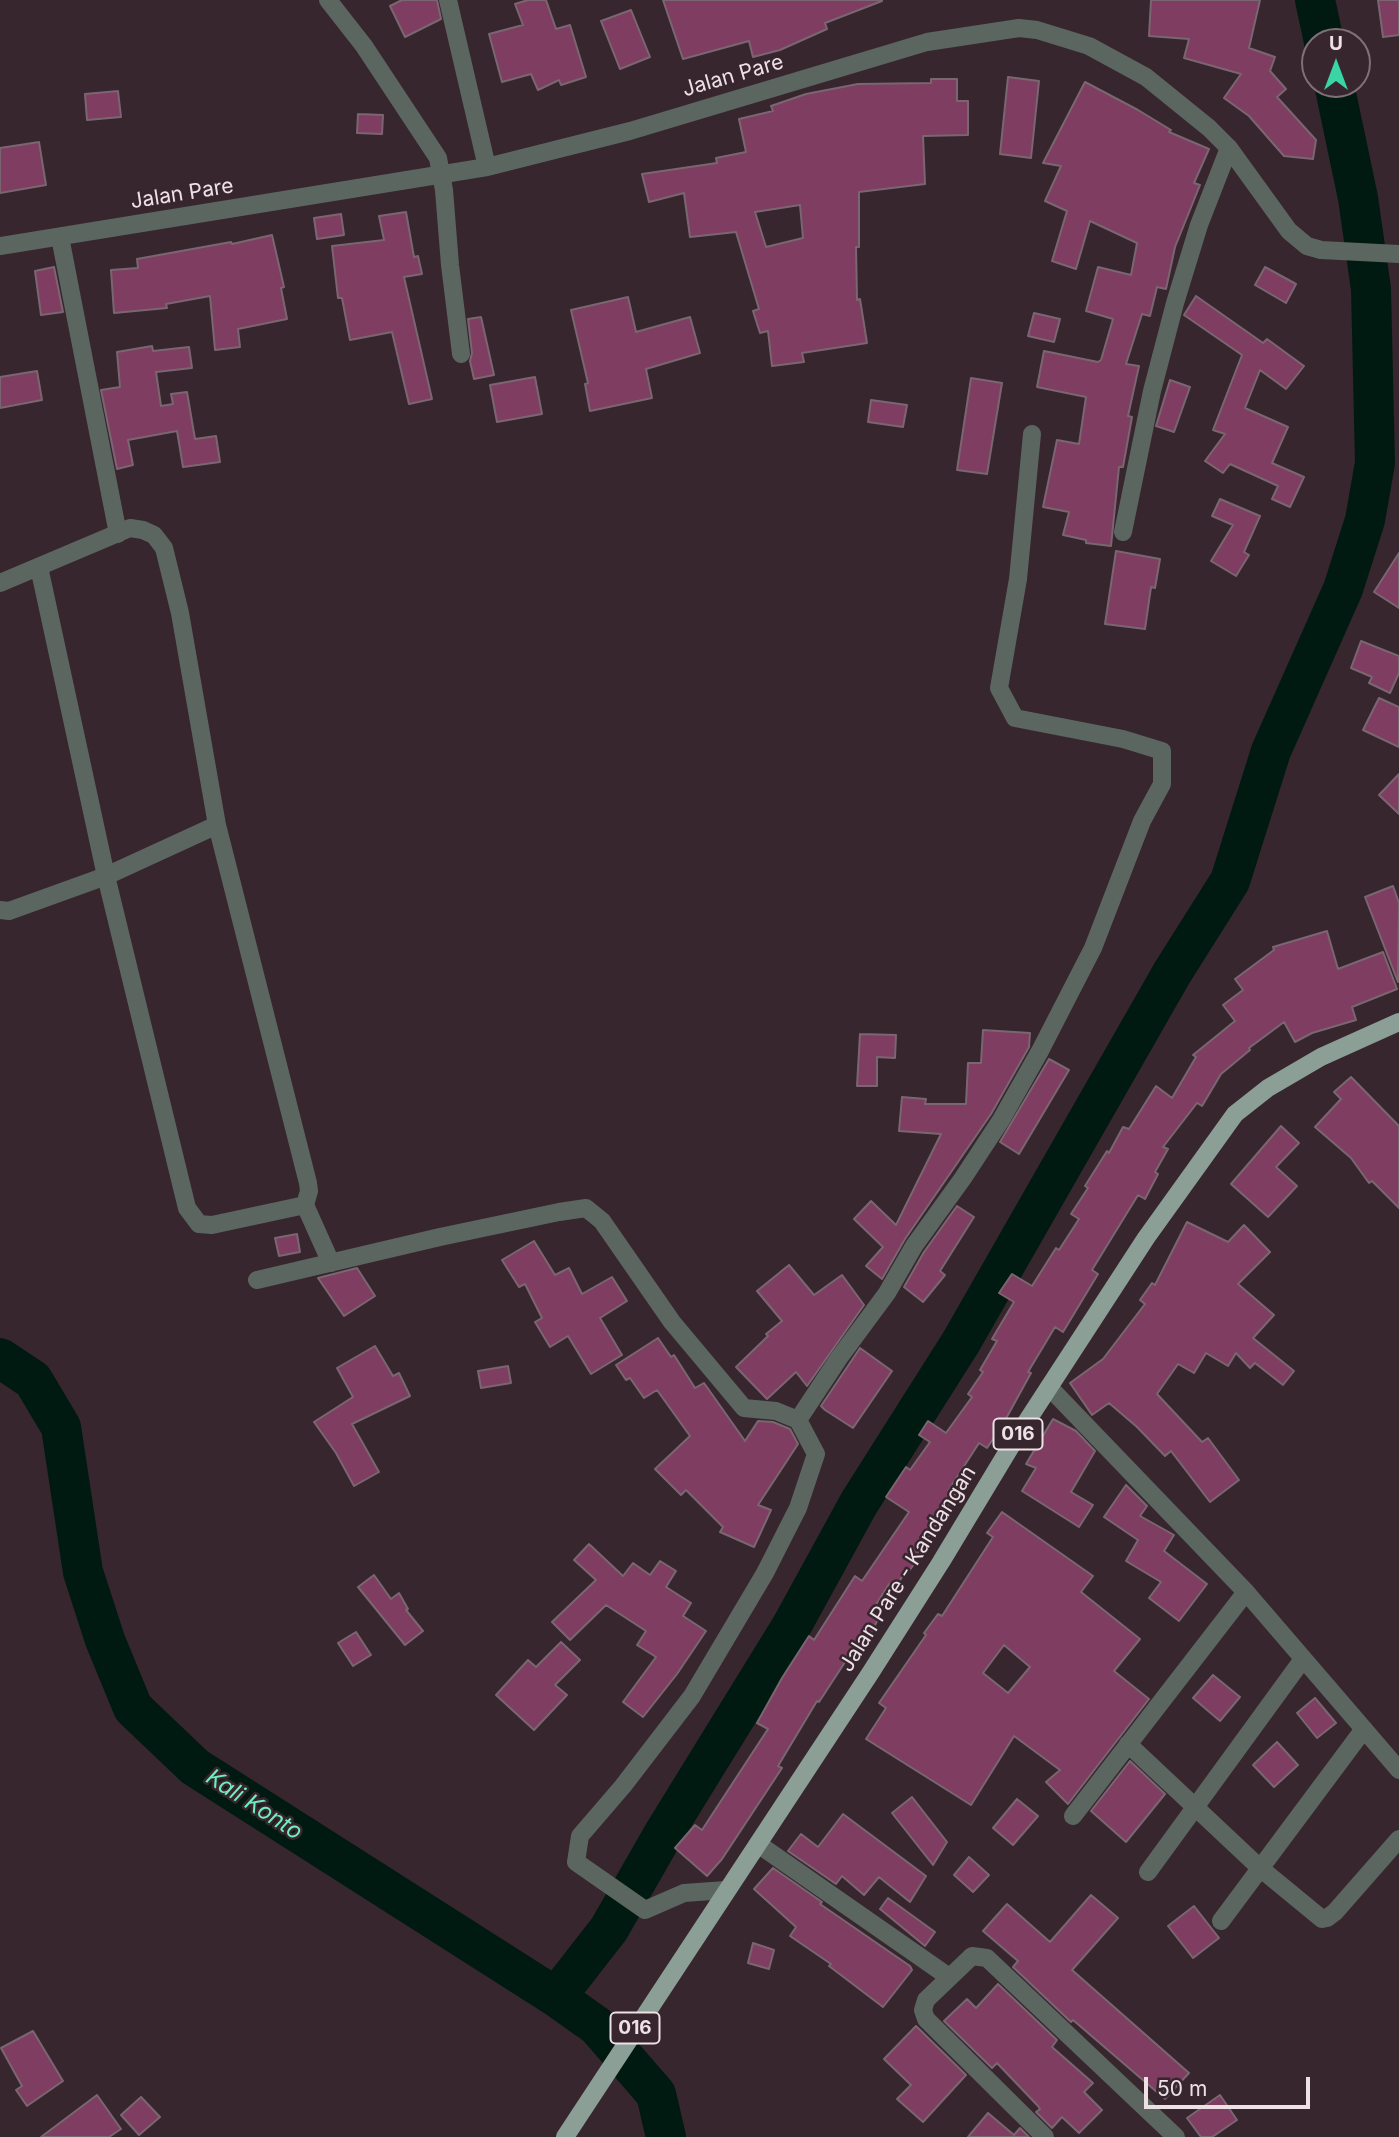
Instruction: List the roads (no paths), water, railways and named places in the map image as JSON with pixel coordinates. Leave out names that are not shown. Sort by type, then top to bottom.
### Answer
[{"type":"main road","name":"Jalan Pare - Kandangan","points":[[565,2137],[871,1672],[1049,1387],[1160,1218],[1235,1114],[1268,1088],[1321,1057],[1399,1022]]},
{"type":"street","points":[[328,0],[364,46],[438,158],[461,354]]},
{"type":"street","points":[[448,0],[488,167]]},
{"type":"street","name":"Jalan Pare","points":[[0,246],[488,167],[630,131],[927,42],[1019,28],[1037,30],[1088,46],[1146,78],[1209,128],[1229,148],[1289,231],[1307,246],[1321,250],[1399,254]]},
{"type":"street","points":[[1123,532],[1152,391],[1175,303],[1199,225],[1229,148]]},
{"type":"street","points":[[60,237],[118,534]]},
{"type":"street","points":[[798,1420],[887,1293],[914,1246],[963,1178],[1033,1063],[1093,948],[1142,821],[1162,784],[1162,751],[1123,739],[1015,718],[999,688],[1018,579],[1032,434]]},
{"type":"street","points":[[0,583],[130,528],[154,535],[164,548],[180,613],[217,825],[308,1183],[305,1205],[331,1263]]},
{"type":"street","points":[[39,567],[106,876],[185,1201],[199,1224],[212,1226],[305,1205]]},
{"type":"street","points":[[0,910],[9,911],[106,876],[217,825]]},
{"type":"street","points":[[257,1280],[506,1223],[586,1208],[602,1221],[673,1322],[744,1408],[776,1410],[798,1420],[816,1454],[798,1508],[765,1573],[692,1696],[623,1786],[580,1836],[576,1861],[645,1910],[684,1893],[726,1890]]},
{"type":"street","points":[[1049,1387],[1246,1592],[1399,1770]]},
{"type":"street","points":[[1073,1816],[1246,1592]]},
{"type":"street","points":[[1147,1872],[1303,1659]]},
{"type":"street","points":[[1221,1921],[1364,1729]]},
{"type":"street","points":[[1128,1744],[1194,1808],[1318,1918],[1324,1919],[1335,1912],[1399,1839]]},
{"type":"street","points":[[758,1844],[949,1977]]},
{"type":"street","points":[[1045,2137],[926,2020],[923,2004],[968,1958],[988,1958],[1176,2137]]},
{"type":"waterway","points":[[1315,0],[1321,28]]},
{"type":"waterway","points":[[556,1997],[609,1929],[664,1833],[791,1627],[859,1503],[961,1342],[1172,973],[1230,881],[1271,751],[1343,589],[1365,520],[1375,463],[1371,289],[1358,198],[1337,98]]},
{"type":"waterway","name":"Kali Konto","points":[[0,1358],[33,1380],[61,1427],[83,1572],[105,1640],[133,1708],[195,1767],[556,1997],[597,2026],[656,2094],[666,2137]]}]
